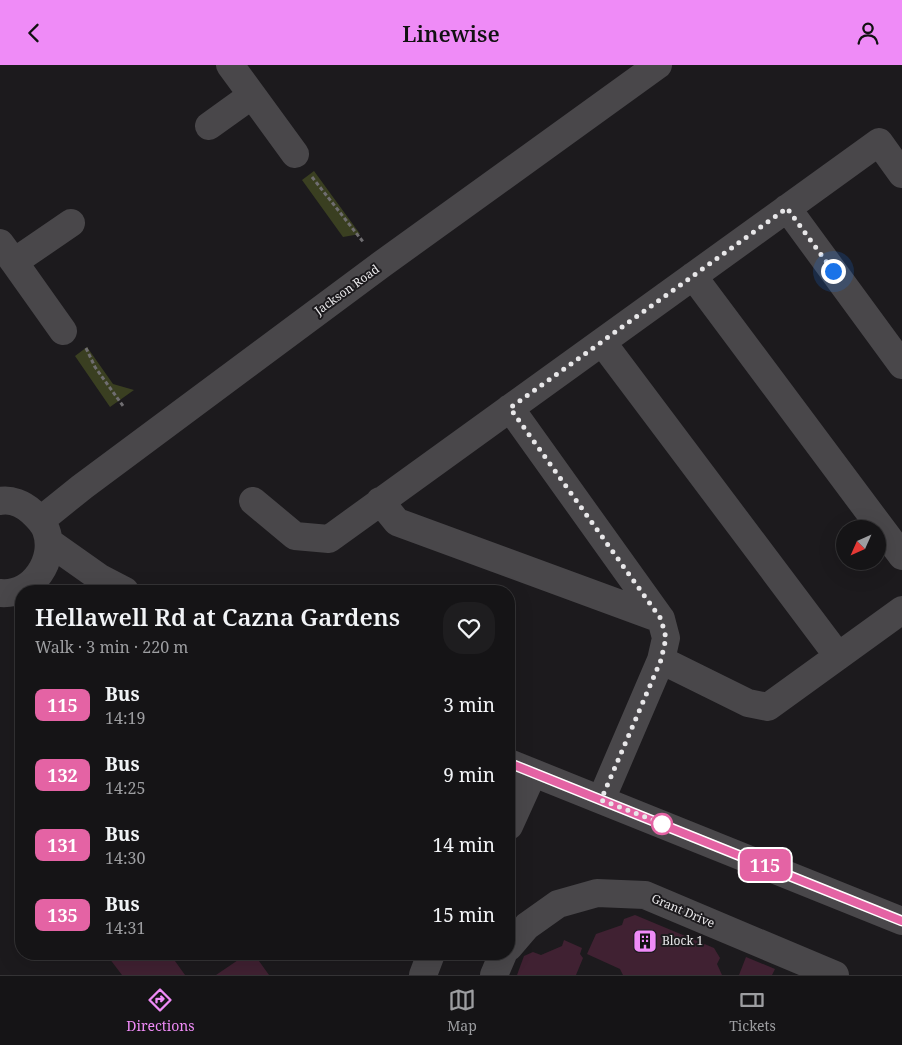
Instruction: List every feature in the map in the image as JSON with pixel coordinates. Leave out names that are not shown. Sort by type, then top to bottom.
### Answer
[{"type":"street","points":[[230,65],[295,154]]},
{"type":"street","name":"Jackson Road","points":[[45,531],[82,487],[382,264],[658,65]]},
{"type":"street","points":[[209,126],[252,95]]},
{"type":"street","points":[[253,501],[295,536],[329,539],[879,142],[902,174]]},
{"type":"street","points":[[787,208],[902,365]]},
{"type":"street","points":[[63,331],[7,253],[71,223]]},
{"type":"street","points":[[693,276],[902,555]]},
{"type":"street","points":[[602,342],[838,656]]},
{"type":"street","points":[[510,408],[661,619],[666,638],[661,660],[601,800]]},
{"type":"street","points":[[0,501],[7,500],[26,507],[45,531],[100,578],[113,585]]},
{"type":"street","points":[[380,501],[397,522],[661,619]]},
{"type":"street","points":[[27,585],[42,571],[48,557],[45,531]]},
{"type":"street","points":[[661,660],[748,703],[768,707],[902,610]]},
{"type":"street","points":[[515,797],[521,768],[902,921]]},
{"type":"street","name":"Grant Drive","points":[[515,940],[527,925],[558,904],[598,893],[645,895],[835,975]]},
{"type":"street","points":[[423,975],[429,960]]},
{"type":"street","points":[[494,975],[500,960]]},
{"type":"path","points":[[295,154],[382,264]]},
{"type":"path","points":[[63,331],[82,338],[95,367],[123,406]]},
{"type":"green space","points":[[314,171],[360,234],[343,237],[302,180]]},
{"type":"green space","points":[[87,347],[113,384],[134,390],[110,407],[75,356]]},
{"type":"building","name":"Block 1","points":[[635,915],[714,948],[720,958],[717,964],[722,975],[623,975],[620,969],[587,954],[596,934],[622,925],[624,919]]},
{"type":"building","points":[[564,940],[582,948],[580,954],[583,958],[576,975],[517,975],[524,956],[533,952],[541,955],[562,946]]},
{"type":"building","points":[[746,957],[775,969],[772,975],[739,975]]},
{"type":"building","points":[[111,960],[174,960],[185,975],[122,975]]},
{"type":"building","points":[[238,960],[258,960],[269,975],[216,975]]},
{"type":"bus line","name":"115","points":[[515,765],[902,921]]},
{"type":"place","name":"Block 1","points":[[645,941]]},
{"type":"route","points":[[662,824],[666,825],[601,800],[661,660],[666,638],[661,619],[510,408],[787,208],[833,271]]}]
